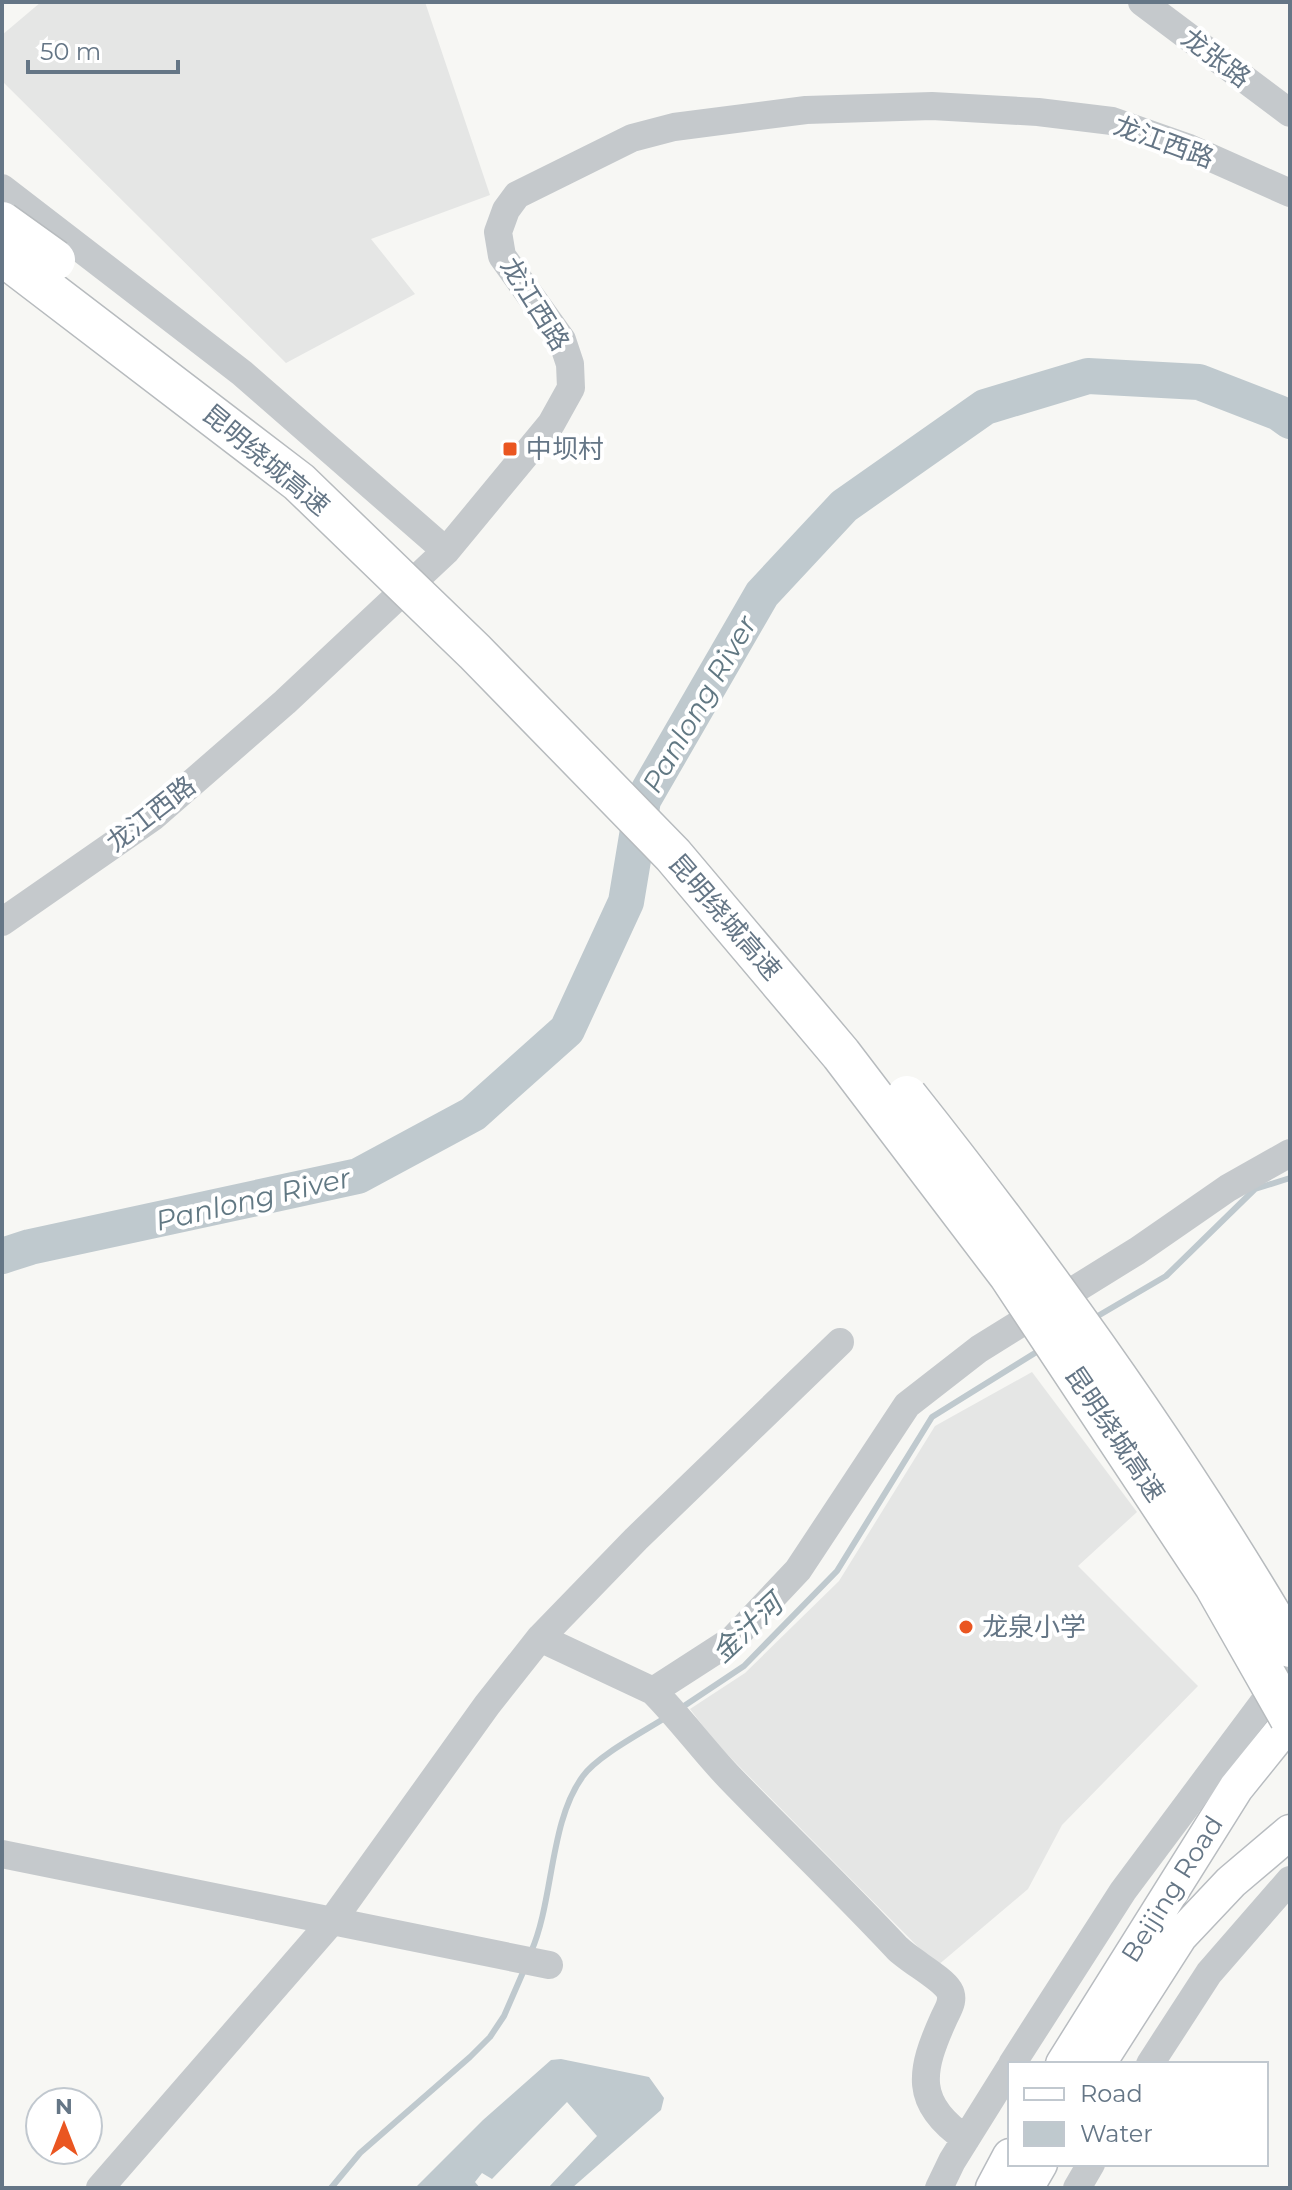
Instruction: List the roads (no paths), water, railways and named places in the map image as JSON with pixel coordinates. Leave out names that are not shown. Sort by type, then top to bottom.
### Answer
[{"type":"highway","name":"昆明绕城高速","points":[[2,222],[41,249],[238,409],[393,547],[562,709],[699,851],[873,1052],[980,1188],[1125,1389],[1228,1541],[1290,1647]]},
{"type":"highway","name":"昆明绕城高速","points":[[2,255],[299,482],[475,652],[673,855],[841,1054],[1009,1275],[1215,1586],[1290,1720]]},
{"type":"main road","name":"Beijing Road","points":[[1064,2062],[1236,1788],[1290,1720]]},
{"type":"main road","name":"Beijing Road","points":[[1099,2062],[1180,1936],[1231,1882],[1290,1832]]},
{"type":"main road","points":[[993,2188],[1008,2160]]},
{"type":"main road","points":[[1026,2188],[1039,2166]]},
{"type":"street","name":"龙张路","points":[[1142,2],[1290,113]]},
{"type":"street","name":"龙江西路","points":[[5,914],[153,817],[285,702],[446,551],[551,424],[571,388],[570,364],[562,340],[502,256],[498,232],[506,210],[517,195],[632,138],[674,127],[806,110],[932,106],[1038,112],[1112,121],[1189,148],[1290,193]]},
{"type":"street","points":[[2,188],[242,373],[446,551]]},
{"type":"street","points":[[653,1691],[732,1640],[798,1570],[907,1405],[979,1349],[1137,1251],[1228,1188],[1283,1154],[1290,1153]]},
{"type":"street","points":[[100,2188],[332,1921],[487,1705],[540,1638],[636,1539],[840,1342]]},
{"type":"street","points":[[540,1638],[653,1691],[681,1719],[711,1758],[909,1960],[950,1991],[952,2001],[928,2058],[925,2090],[931,2107],[949,2127],[966,2139]]},
{"type":"street","points":[[1014,2062],[1123,1891],[1290,1667]]},
{"type":"street","points":[[2,1854],[549,1965]]},
{"type":"street","points":[[1151,2062],[1209,1973],[1290,1880]]},
{"type":"street","points":[[939,2188],[1008,2071]]},
{"type":"street","points":[[1077,2188],[1090,2166]]},
{"type":"water","points":[[561,2059],[649,2077],[664,2098],[661,2110],[572,2188],[548,2188],[597,2136],[567,2102],[492,2179],[482,2173],[475,2182],[480,2188],[415,2188],[483,2120],[551,2060]]},
{"type":"waterway","name":"Panlong River","points":[[2,1256],[30,1247],[358,1176],[473,1114],[567,1030],[626,902],[643,800],[762,594],[844,506],[985,407],[1088,376],[1199,382],[1279,413],[1290,421]]},
{"type":"waterway","name":"金汁河","points":[[1091,1320],[1166,1276],[1255,1189],[1290,1178]]},
{"type":"waterway","name":"金汁河","points":[[681,1708],[744,1666],[837,1571],[932,1417],[1043,1348]]},
{"type":"waterway","name":"金汁河","points":[[531,1952],[544,1909],[564,1816],[583,1776],[599,1760],[668,1716]]},
{"type":"waterway","name":"金汁河","points":[[331,2188],[360,2153],[490,2037],[504,2016],[524,1970]]},
{"type":"place","name":"中坝村","points":[[510,449]]},
{"type":"place","name":"龙泉小学","points":[[966,1627]]}]
